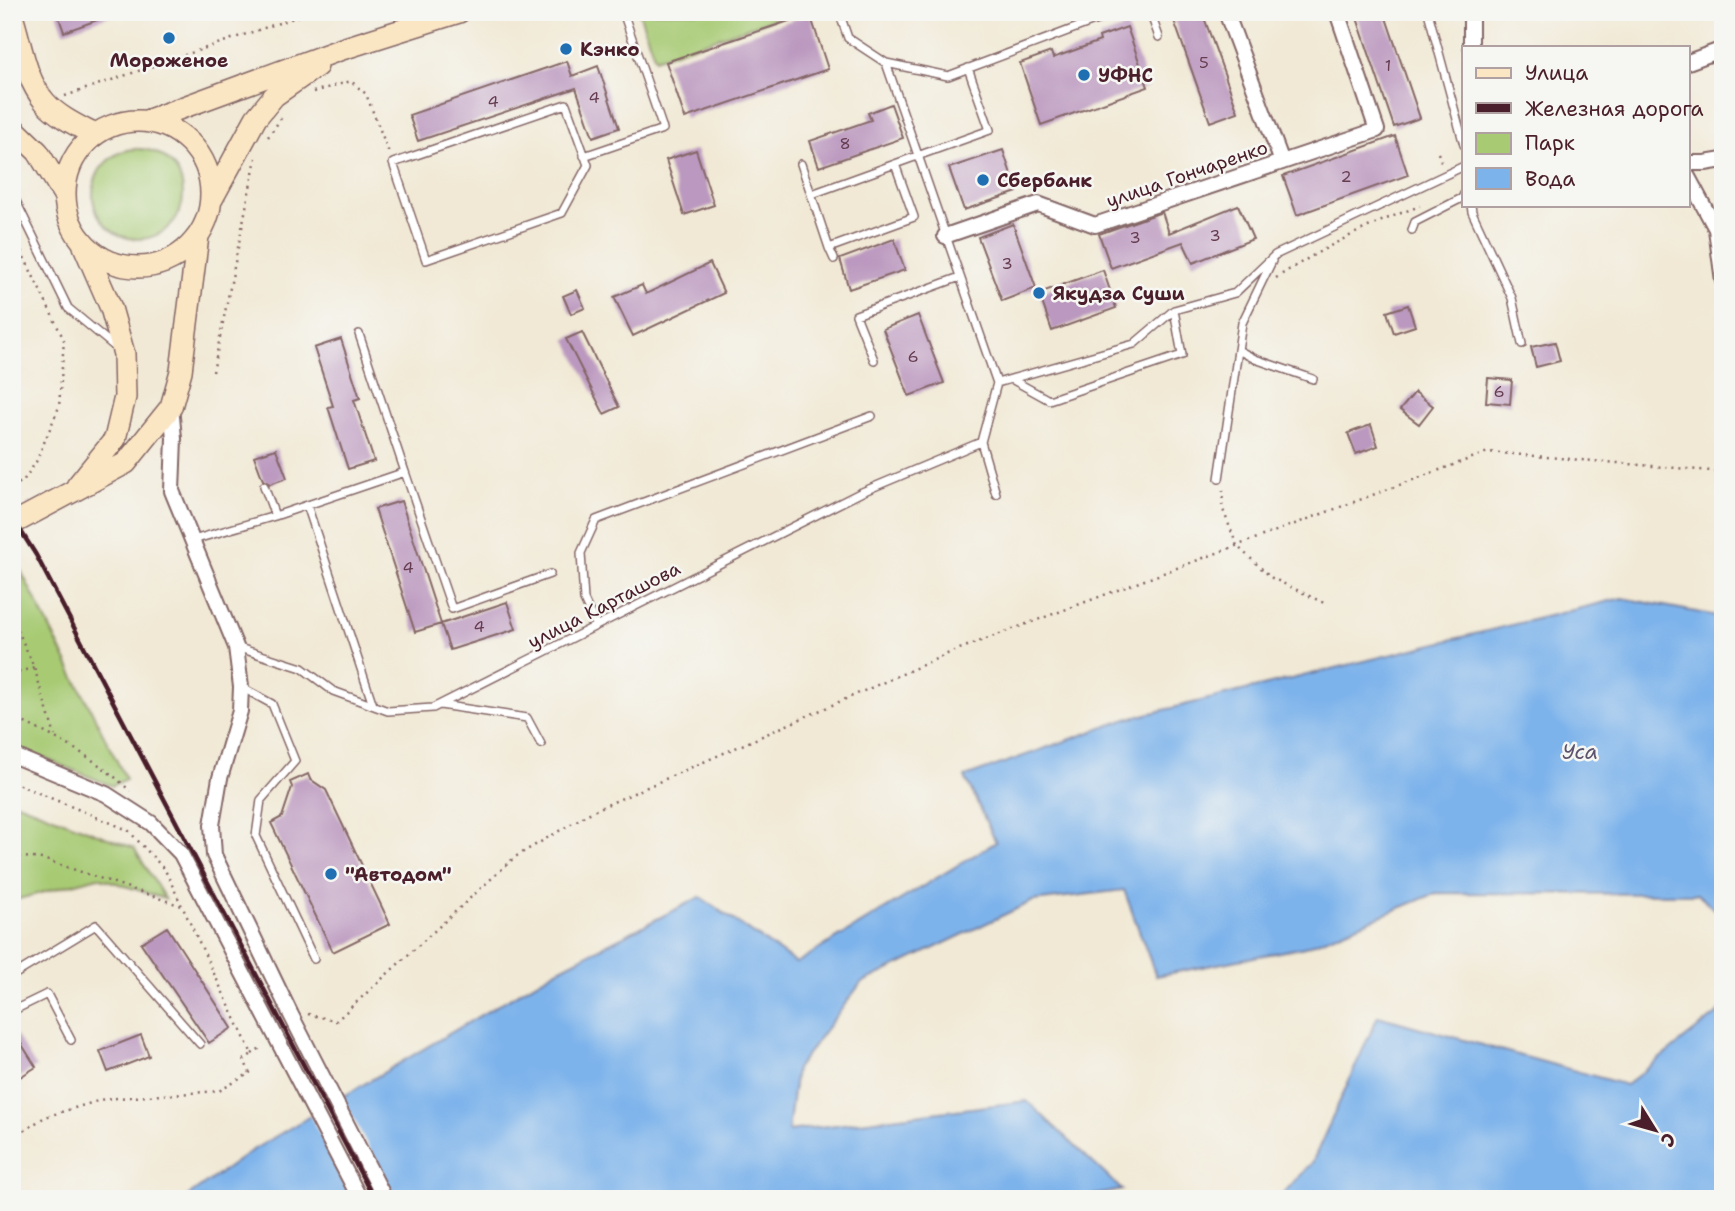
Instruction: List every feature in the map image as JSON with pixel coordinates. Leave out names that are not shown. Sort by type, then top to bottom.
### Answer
[{"type":"main road","points":[[146,121],[342,49],[459,12]]},
{"type":"main road","points":[[13,21],[33,86],[46,103],[94,135]]},
{"type":"main road","points":[[212,199],[256,118],[274,96],[342,49]]},
{"type":"main road","points":[[72,493],[115,439],[125,397],[124,355],[111,308],[66,213],[64,195],[68,172],[78,151],[94,135],[110,126],[128,121],[146,121],[167,127],[187,139],[201,156],[210,177],[212,199],[208,219],[183,253],[164,263],[142,268],[121,266],[100,258],[83,244]]},
{"type":"main road","points":[[12,127],[38,152],[64,195]]},
{"type":"main road","points":[[12,524],[126,463],[171,407],[181,371],[198,236]]},
{"type":"street","name":"улица Гончаренко","points":[[1226,12],[1282,162]]},
{"type":"street","name":"улица Гончаренко","points":[[945,236],[1038,204],[1095,225],[1377,130],[1337,12]]},
{"type":"street","points":[[1471,12],[1471,46]]},
{"type":"street","points":[[1690,61],[1723,49]]},
{"type":"street","points":[[1690,163],[1723,160]]},
{"type":"street","points":[[1690,181],[1716,229],[1723,281]]},
{"type":"street","points":[[171,407],[174,438],[172,491],[236,647],[240,687],[240,711],[220,778],[212,825],[214,855],[385,1199]]},
{"type":"street","points":[[12,755],[106,794],[151,822],[181,854],[360,1199]]},
{"type":"lane","points":[[584,156],[663,129],[623,12]]},
{"type":"lane","points":[[839,12],[848,38],[886,63],[948,76],[1118,12]]},
{"type":"lane","points":[[1150,12],[1159,37]]},
{"type":"lane","points":[[1428,12],[1462,138]]},
{"type":"lane","points":[[886,63],[997,383],[981,442],[996,494]]},
{"type":"lane","points":[[812,194],[990,130],[968,68]]},
{"type":"lane","points":[[566,104],[588,165],[562,213],[426,260],[393,163],[566,104]]},
{"type":"lane","points":[[802,164],[834,259]]},
{"type":"lane","points":[[829,248],[914,216],[895,164]]},
{"type":"lane","points":[[997,383],[1135,344],[1174,310],[1236,293],[1275,254],[1462,167]]},
{"type":"lane","points":[[12,193],[68,307],[124,355]]},
{"type":"lane","points":[[1412,230],[1415,222],[1462,198]]},
{"type":"lane","points":[[1471,206],[1512,298],[1522,344]]},
{"type":"lane","points":[[1219,479],[1242,323],[1275,254]]},
{"type":"lane","points":[[874,360],[856,314],[960,277]]},
{"type":"lane","points":[[1013,380],[1049,400],[1182,355],[1174,310]]},
{"type":"lane","points":[[359,334],[452,609],[550,574]]},
{"type":"lane","points":[[1238,350],[1255,359],[1313,379]]},
{"type":"lane","points":[[596,626],[584,600],[581,553],[596,520],[872,416]]},
{"type":"lane","name":"улица Карташова","points":[[236,647],[302,668],[333,691],[388,711],[433,708],[862,492],[981,442]]},
{"type":"lane","points":[[193,540],[275,516],[405,472]]},
{"type":"lane","points":[[264,486],[275,516]]},
{"type":"lane","points":[[307,505],[373,705]]},
{"type":"lane","points":[[240,687],[272,704],[295,761],[261,800],[256,836],[314,958]]},
{"type":"lane","points":[[439,705],[527,718],[541,744]]},
{"type":"lane","points":[[12,976],[96,925],[200,1044]]},
{"type":"lane","points":[[12,1011],[47,994],[71,1040]]},
{"type":"path","points":[[63,97],[310,12]]},
{"type":"path","points":[[307,94],[351,81],[366,94],[393,163]]},
{"type":"path","points":[[265,141],[288,108]]},
{"type":"path","points":[[213,372],[258,151]]},
{"type":"path","points":[[12,232],[64,340],[59,407],[36,462],[23,481],[12,487]]},
{"type":"path","points":[[336,1021],[515,857],[593,811],[954,651],[1488,452],[1723,472]]},
{"type":"path","points":[[12,617],[34,667],[55,736]]},
{"type":"path","points":[[12,675],[34,667]]},
{"type":"path","points":[[12,717],[55,736],[119,779],[138,799],[151,822]]},
{"type":"path","points":[[12,782],[128,830],[165,870],[252,1054]]},
{"type":"path","points":[[12,856],[43,859],[182,905]]},
{"type":"path","points":[[12,1138],[45,1118],[104,1099],[219,1091],[250,1073],[244,1060],[263,1048]]},
{"type":"green space","points":[[639,12],[794,12],[655,59]]},
{"type":"green space","points":[[138,149],[155,152],[170,162],[180,177],[183,194],[180,211],[170,226],[155,236],[138,239],[121,236],[106,226],[96,211],[93,194],[96,177],[106,162],[121,152]]},
{"type":"green space","points":[[17,563],[126,779],[112,786],[12,745],[12,566]]},
{"type":"green space","points":[[12,801],[134,848],[165,899],[98,877],[12,901]]},
{"type":"water","name":"Уса","points":[[1622,598],[1723,617],[1723,916],[1697,894],[1436,893],[1305,947],[1156,976],[1124,890],[1033,901],[861,983],[796,1069],[788,1131],[1027,1101],[1122,1190],[1073,1199],[184,1199],[251,1151],[557,970],[700,897],[796,963],[996,842],[965,777],[1127,719]]},
{"type":"water","points":[[1723,1009],[1723,1199],[1278,1199],[1312,1163],[1378,1016],[1626,1085]]},
{"type":"pier","points":[[341,1094],[395,1199],[352,1199],[309,1113]]},
{"type":"building","points":[[57,12],[114,12],[114,14],[64,32]]},
{"type":"building","points":[[1171,12],[1202,12],[1238,112],[1210,122]]},
{"type":"building","points":[[1355,12],[1384,12],[1420,118],[1394,127]]},
{"type":"building","points":[[810,14],[828,69],[685,118],[666,62]]},
{"type":"building","name":"УФНС","points":[[1127,27],[1148,87],[1041,125],[1020,63],[1051,52],[1053,58],[1100,41],[1099,37]]},
{"type":"building","points":[[567,61],[572,76],[598,66],[619,128],[593,137],[576,88],[418,141],[409,115]]},
{"type":"building","points":[[891,104],[903,138],[819,167],[810,141],[871,120],[868,113]]},
{"type":"building","points":[[1395,136],[1408,175],[1297,215],[1283,176]]},
{"type":"building","points":[[696,150],[714,205],[684,215],[666,160]]},
{"type":"building","name":"Сбербанк","points":[[1003,150],[1017,192],[964,210],[949,168]]},
{"type":"building","points":[[1238,205],[1253,239],[1193,263],[1183,242],[1111,268],[1099,234],[1162,212],[1169,233]]},
{"type":"building","points":[[1013,224],[1036,288],[1002,301],[978,237]]},
{"type":"building","points":[[894,239],[905,270],[849,289],[840,259]]},
{"type":"building","points":[[710,263],[724,293],[633,336],[614,297],[642,285],[646,294]]},
{"type":"building","points":[[1103,270],[1116,308],[1052,331],[1039,293]]},
{"type":"building","points":[[577,290],[585,308],[571,314],[563,296]]},
{"type":"building","points":[[1408,305],[1415,326],[1394,333],[1387,312]]},
{"type":"building","points":[[918,315],[944,383],[909,396],[883,329]]},
{"type":"building","points":[[582,332],[619,407],[604,414],[566,339]]},
{"type":"building","points":[[341,339],[360,398],[354,400],[374,461],[348,469],[328,407],[333,406],[314,348]]},
{"type":"building","points":[[1555,342],[1560,361],[1536,367],[1531,347]]},
{"type":"building","points":[[1488,378],[1512,380],[1510,404],[1486,402]]},
{"type":"building","points":[[1415,392],[1433,406],[1419,424],[1400,410]]},
{"type":"building","points":[[1371,425],[1378,446],[1356,454],[1348,433]]},
{"type":"building","points":[[276,449],[287,478],[270,484],[263,480],[254,456]]},
{"type":"building","points":[[401,501],[441,624],[415,632],[375,509]]},
{"type":"building","points":[[507,602],[516,629],[450,650],[441,624]]},
{"type":"building","name":"\"Автодом\"","points":[[308,774],[310,779],[326,790],[390,924],[333,952],[271,823],[282,817],[292,787],[290,782]]},
{"type":"building","points":[[167,927],[232,1028],[209,1043],[141,943]]},
{"type":"building","points":[[12,1029],[36,1067],[12,1082]]},
{"type":"building","points":[[141,1035],[149,1056],[108,1072],[100,1051]]},
{"type":"railway","points":[[12,517],[36,555],[374,1199]]},
{"type":"place","name":"Мороженое","points":[[169,38]]},
{"type":"place","name":"Кэнко","points":[[566,49]]},
{"type":"place","name":"УФНС","points":[[1084,75]]},
{"type":"place","name":"Сбербанк","points":[[983,180]]},
{"type":"place","name":"Якудза Суши","points":[[1039,293]]},
{"type":"place","name":"\"Автодом\"","points":[[331,874]]}]
